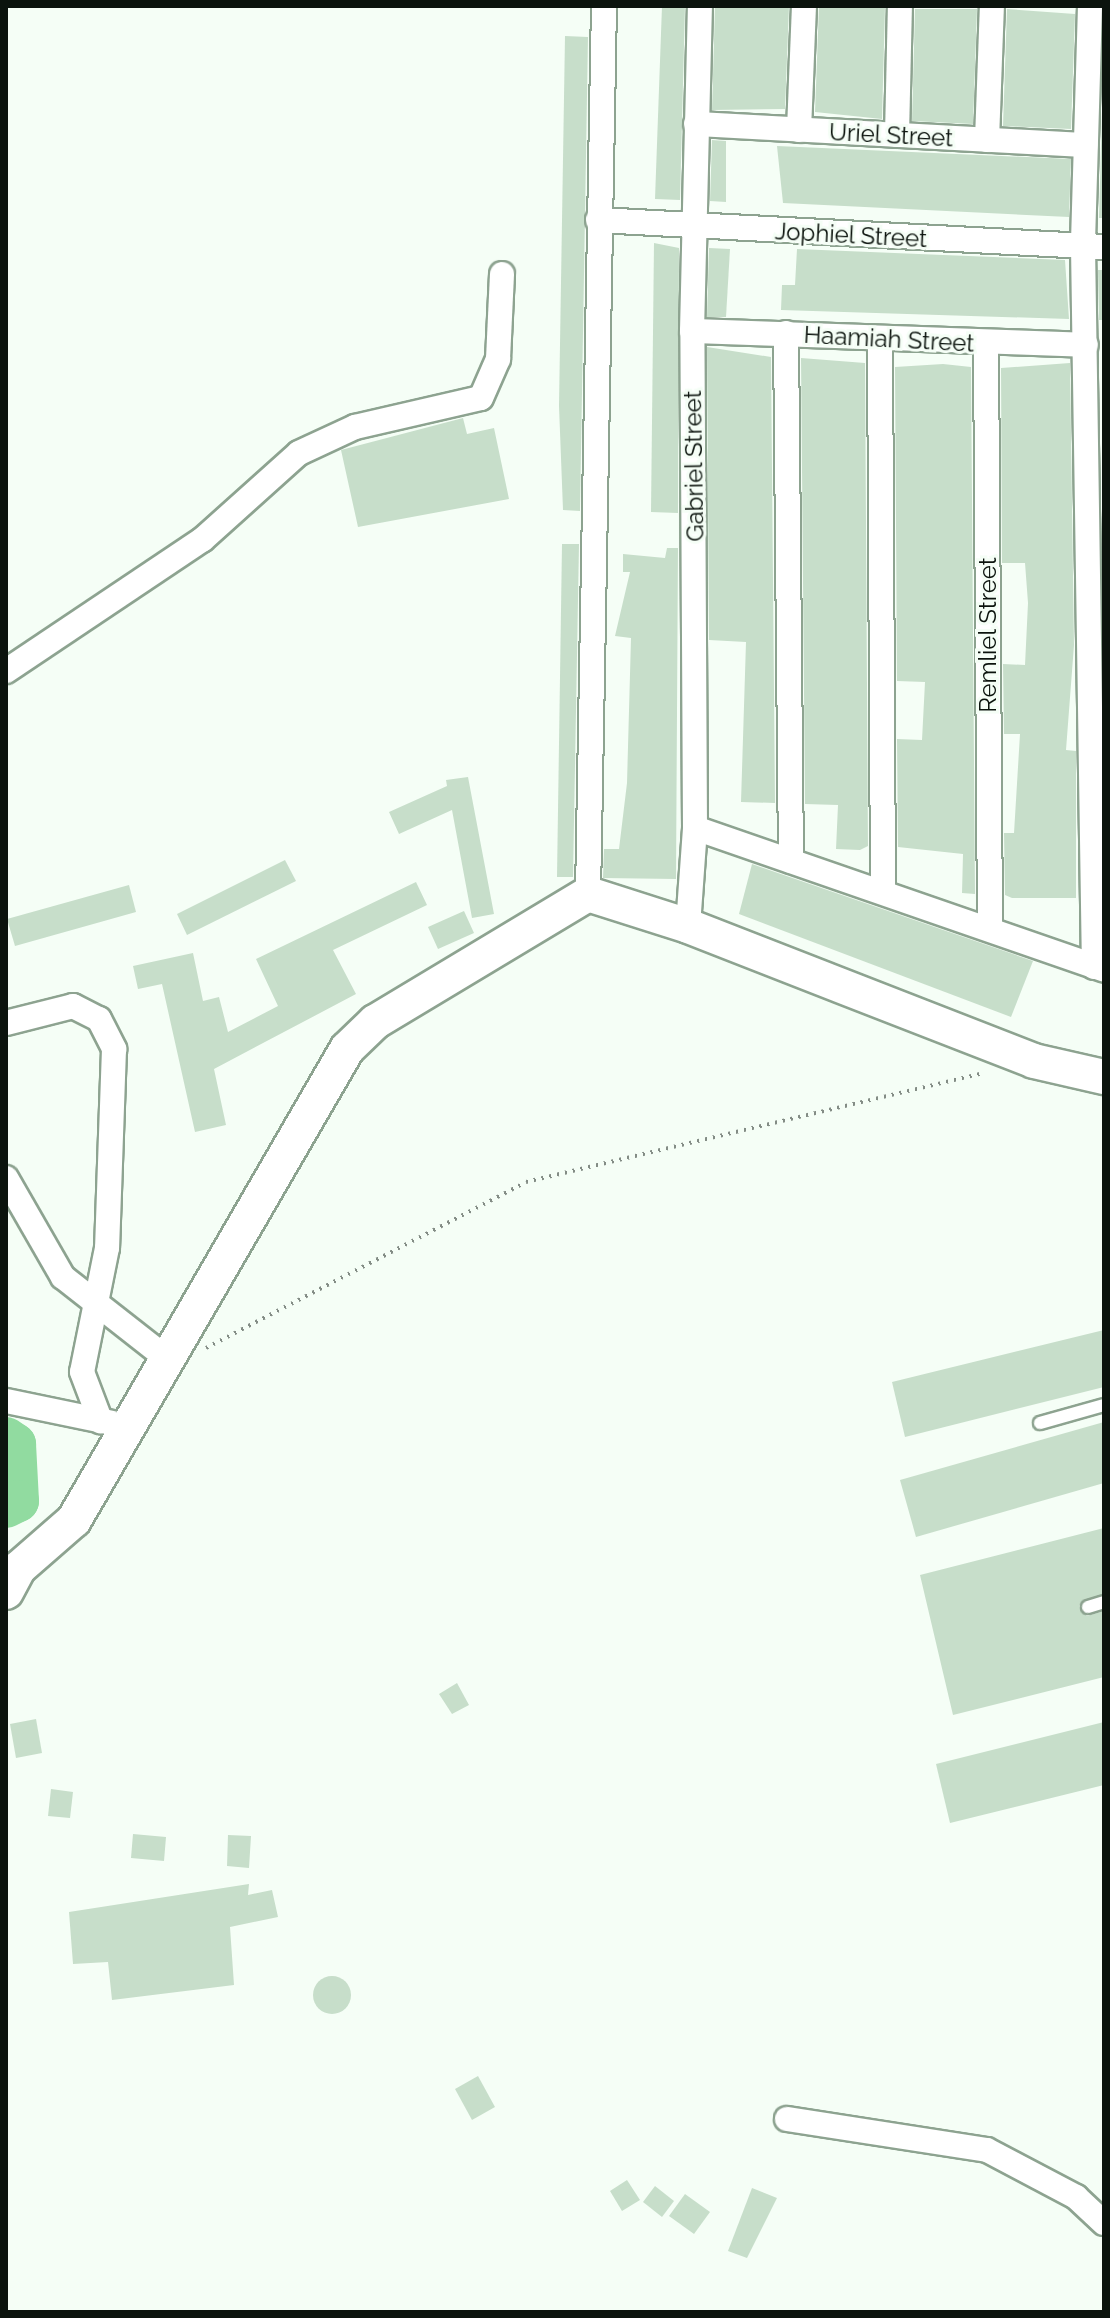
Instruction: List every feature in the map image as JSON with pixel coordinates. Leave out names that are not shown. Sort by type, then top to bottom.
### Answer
[{"type":"street","points":[[588,894],[604,6]]},
{"type":"street","name":"Gabriel Street","points":[[688,926],[695,828],[692,331],[700,6]]},
{"type":"street","points":[[799,130],[804,6]]},
{"type":"street","points":[[897,135],[900,6]]},
{"type":"street","points":[[987,140],[992,6]]},
{"type":"street","points":[[695,828],[990,927],[1099,968],[1086,345],[1093,247],[1085,145],[1090,6]]},
{"type":"street","name":"Uriel Street","points":[[696,124],[1085,145]]},
{"type":"street","name":"Jophiel Street","points":[[598,220],[694,228],[1093,247]]},
{"type":"street","points":[[6,671],[180,556],[299,453],[355,427],[481,398],[498,359],[502,274]]},
{"type":"street","name":"Haamiah Street","points":[[692,331],[986,344],[1086,345]]},
{"type":"street","points":[[786,333],[791,861]]},
{"type":"street","points":[[880,339],[883,890]]},
{"type":"street","name":"Remliel Street","points":[[986,344],[990,927]]},
{"type":"street","points":[[6,1592],[19,1568],[60,1540],[116,1424],[169,1360],[347,1049],[375,1022],[588,894],[688,926],[1034,1061],[1104,1077]]},
{"type":"street","points":[[6,1023],[73,1006],[99,1019],[114,1049],[107,1248],[82,1372],[116,1424]]},
{"type":"street","points":[[6,1178],[47,1257],[95,1307],[169,1360]]},
{"type":"street","points":[[6,1401],[116,1424]]},
{"type":"street","points":[[787,2119],[987,2150],[1076,2197],[1104,2223]]},
{"type":"lane","points":[[1040,1423],[1104,1405]]},
{"type":"lane","points":[[1088,1607],[1104,1602]]},
{"type":"path","points":[[169,1360],[233,1340],[526,1182],[974,1075]]},
{"type":"building","points":[[662,6],[685,6],[680,200],[655,199]]},
{"type":"building","points":[[715,6],[789,6],[785,109],[712,110]]},
{"type":"building","points":[[819,6],[885,7],[882,119],[815,112]]},
{"type":"building","points":[[915,9],[977,9],[973,124],[912,121]]},
{"type":"building","points":[[1007,9],[1075,14],[1071,129],[1003,126]]},
{"type":"building","points":[[565,36],[588,37],[580,511],[563,510],[559,406]]},
{"type":"building","points":[[1104,40],[1104,218],[1099,218]]},
{"type":"building","points":[[712,140],[726,141],[726,202],[710,201]]},
{"type":"building","points":[[777,146],[1071,159],[1069,217],[783,203]]},
{"type":"building","points":[[654,243],[679,248],[678,513],[651,512]]},
{"type":"building","points":[[709,248],[730,249],[726,317],[707,317]]},
{"type":"building","points":[[797,249],[1065,260],[1069,319],[781,310],[782,285],[795,285]]},
{"type":"building","points":[[1098,270],[1104,270],[1104,320],[1099,320]]},
{"type":"building","points":[[707,347],[771,357],[775,803],[741,802],[746,642],[709,640]]},
{"type":"building","points":[[801,358],[865,363],[868,846],[860,850],[836,849],[838,805],[805,804]]},
{"type":"building","points":[[1070,363],[1074,645],[1066,750],[1076,751],[1076,898],[1012,898],[1005,895],[1004,833],[1014,833],[1020,734],[1004,734],[1003,664],[1025,665],[1028,603],[1025,563],[1002,563],[1001,368]]},
{"type":"building","points":[[943,364],[971,367],[975,894],[962,893],[963,854],[898,847],[897,739],[922,740],[925,682],[897,681],[895,367]]},
{"type":"building","points":[[463,418],[467,434],[494,428],[509,499],[358,527],[341,450]]},
{"type":"building","points":[[562,544],[579,544],[573,877],[557,877]]},
{"type":"building","points":[[667,548],[678,548],[676,879],[603,878],[604,849],[619,849],[627,783],[631,638],[615,636],[630,572],[623,572],[623,554],[665,558]]},
{"type":"building","points":[[468,777],[494,914],[472,918],[452,810],[399,834],[389,812],[447,786],[446,780]]},
{"type":"building","points":[[285,860],[296,881],[187,935],[177,914]]},
{"type":"building","points":[[752,864],[1033,961],[1011,1017],[739,914]]},
{"type":"building","points":[[416,882],[427,905],[333,950],[356,994],[214,1069],[226,1125],[195,1132],[162,984],[138,989],[133,966],[193,953],[203,1001],[219,997],[228,1032],[278,1006],[256,959]]},
{"type":"building","points":[[129,885],[136,912],[15,946],[7,919]]},
{"type":"building","points":[[464,911],[474,933],[438,949],[428,927]]},
{"type":"building","points":[[1104,1330],[1104,1387],[905,1437],[892,1382]]},
{"type":"building","points":[[1104,1422],[1104,1483],[916,1537],[900,1480]]},
{"type":"building","points":[[1104,1528],[1104,1593],[1079,1606],[1087,1616],[1104,1611],[1104,1677],[953,1715],[920,1575]]},
{"type":"building","points":[[457,1683],[469,1705],[452,1714],[439,1694]]},
{"type":"building","points":[[36,1719],[42,1753],[16,1758],[10,1724]]},
{"type":"building","points":[[1104,1722],[1104,1785],[950,1823],[936,1764]]},
{"type":"building","points":[[51,1789],[73,1792],[70,1818],[48,1816]]},
{"type":"building","points":[[133,1834],[166,1837],[164,1861],[131,1858]]},
{"type":"building","points":[[228,1835],[251,1836],[249,1868],[227,1866]]},
{"type":"building","points":[[249,1884],[248,1895],[272,1890],[278,1917],[230,1927],[234,1985],[112,2000],[108,1962],[73,1964],[69,1912]]},
{"type":"building","points":[[332,1976],[345,1982],[351,1995],[345,2008],[332,2014],[319,2008],[313,1995],[319,1982]]},
{"type":"building","points":[[478,2076],[495,2107],[472,2120],[455,2089]]},
{"type":"building","points":[[627,2180],[640,2200],[622,2211],[610,2191]]},
{"type":"building","points":[[655,2186],[674,2201],[662,2217],[643,2202]]},
{"type":"building","points":[[752,2188],[777,2198],[747,2258],[728,2251]]},
{"type":"building","points":[[685,2194],[710,2212],[694,2234],[669,2216]]},
{"type":"waterway","points":[[6,1438],[15,1444],[18,1501],[6,1507]]}]
